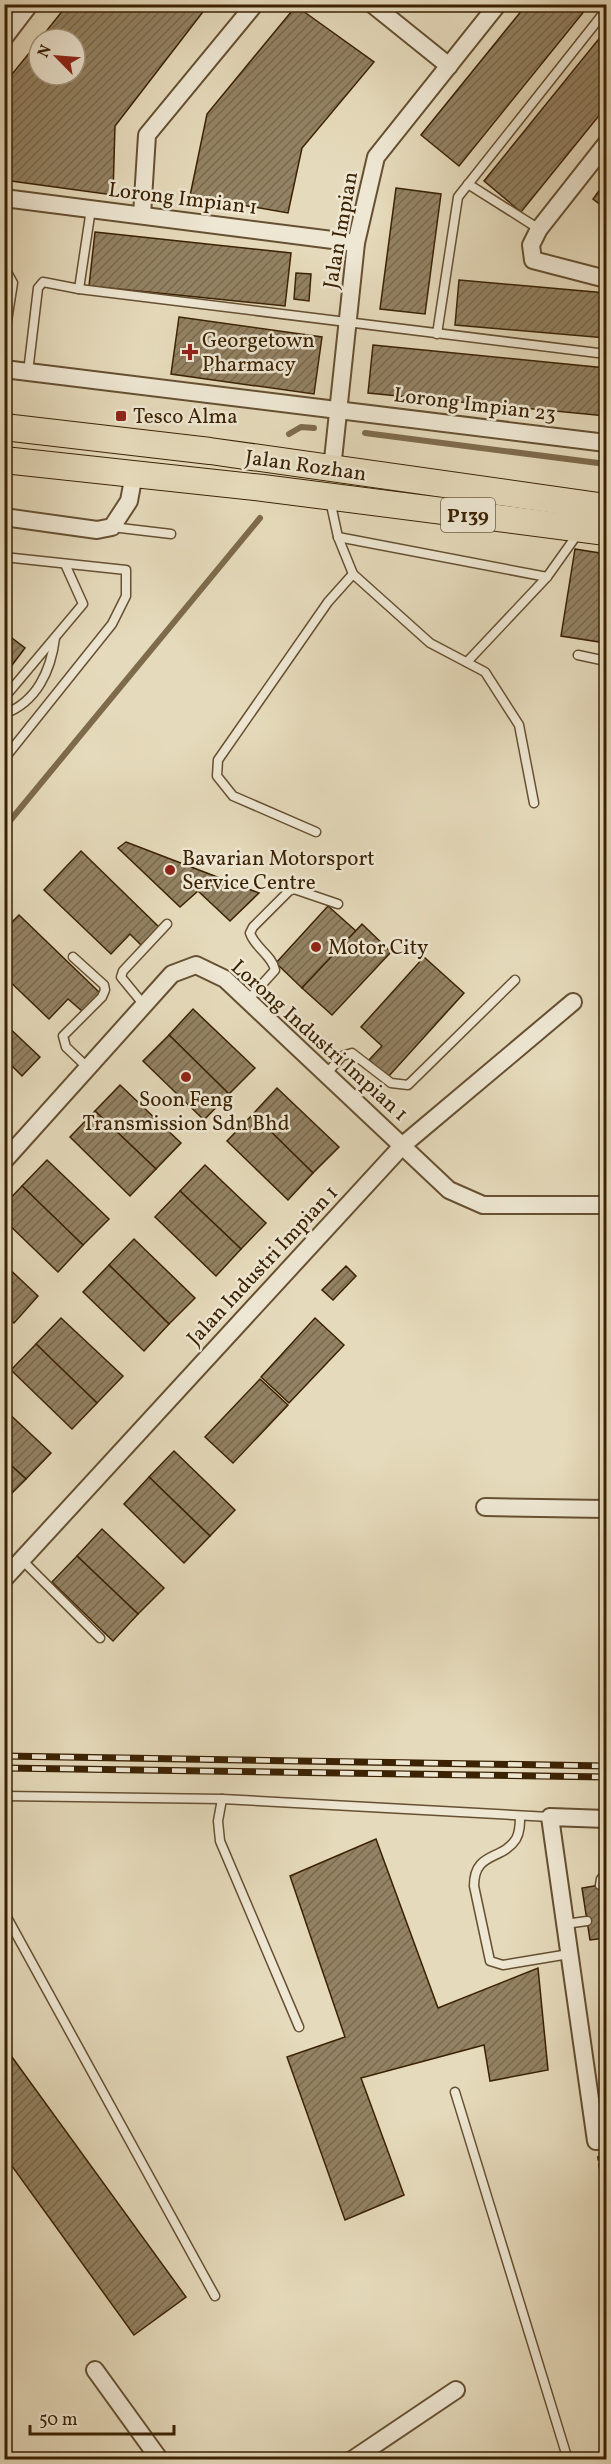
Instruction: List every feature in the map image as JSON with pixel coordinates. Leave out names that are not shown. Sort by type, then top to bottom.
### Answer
[{"type":"main road","name":"Jalan Rozhan","points":[[4,427],[606,507]]},
{"type":"main road","name":"Jalan Rozhan","points":[[4,460],[329,497],[606,532]]},
{"type":"main road","points":[[329,497],[332,469]]},
{"type":"street","points":[[4,38],[30,4]]},
{"type":"street","points":[[142,215],[147,135],[255,4]]},
{"type":"street","points":[[372,4],[449,66]]},
{"type":"street","name":"Jalan Impian","points":[[332,469],[356,243],[376,157],[498,4]]},
{"type":"street","points":[[606,144],[539,229],[531,245],[532,260],[606,279]]},
{"type":"street","name":"Lorong Impian 1","points":[[4,198],[356,243]]},
{"type":"street","points":[[4,369],[339,410]]},
{"type":"street","name":"Lorong Impian 23","points":[[339,410],[606,443]]},
{"type":"street","points":[[4,517],[97,530],[112,527],[129,501],[134,474]]},
{"type":"street","name":"Lorong Industri Impian 1","points":[[4,1161],[172,974],[196,965],[225,979],[403,1144],[449,1190],[483,1205],[606,1206]]},
{"type":"street","name":"Jalan Industri Impian 1","points":[[4,1579],[403,1144],[573,1002]]},
{"type":"street","points":[[484,1507],[606,1509]]},
{"type":"street","points":[[601,2140],[565,1924],[550,1817],[606,1819]]},
{"type":"street","points":[[95,2370],[160,2460]]},
{"type":"street","points":[[352,2460],[456,2390]]},
{"type":"lane","points":[[437,334],[458,196],[606,10]]},
{"type":"lane","points":[[468,184],[539,229]]},
{"type":"lane","points":[[79,289],[91,209]]},
{"type":"lane","points":[[4,267],[13,283],[4,340]]},
{"type":"lane","points":[[28,372],[40,284],[606,354]]},
{"type":"lane","points":[[329,497],[338,537],[353,574],[430,643],[485,672],[519,725],[534,803]]},
{"type":"lane","points":[[112,527],[171,534]]},
{"type":"lane","points":[[466,662],[547,577],[581,529]]},
{"type":"lane","points":[[338,537],[547,577]]},
{"type":"lane","points":[[4,557],[126,570],[126,596],[112,624],[4,759]]},
{"type":"lane","points":[[4,698],[83,604],[65,564]]},
{"type":"lane","points":[[316,832],[233,796],[217,776],[218,760],[327,602],[353,574]]},
{"type":"lane","points":[[4,714],[19,707],[34,694],[46,676],[53,656],[55,638]]},
{"type":"lane","points":[[578,655],[606,661]]},
{"type":"lane","points":[[248,1000],[275,970],[274,964],[252,939],[250,933],[253,927],[294,889],[338,904]]},
{"type":"lane","points":[[144,1005],[120,977],[167,924]]},
{"type":"lane","points":[[73,957],[104,986],[105,990],[102,997],[63,1036],[66,1047],[88,1068]]},
{"type":"lane","points":[[327,1073],[342,1056],[352,1053],[392,1083],[408,1085],[515,980]]},
{"type":"lane","points":[[22,1560],[100,1638]]},
{"type":"lane","points":[[4,1796],[222,1798],[550,1817]]},
{"type":"lane","points":[[222,1798],[218,1821],[220,1841],[299,2027]]},
{"type":"lane","points":[[520,1816],[519,1832],[515,1840],[480,1863],[474,1874],[474,1886],[490,1961],[503,1965],[570,1954]]},
{"type":"lane","points":[[600,1885],[606,1873]]},
{"type":"lane","points":[[4,1912],[214,2296]]},
{"type":"lane","points":[[565,1924],[587,1921]]},
{"type":"lane","points":[[455,2092],[568,2460]]},
{"type":"path","points":[[601,2140],[606,2209]]},
{"type":"building","points":[[68,4],[209,4],[115,126],[113,195],[4,180],[4,84],[27,56],[27,87],[87,87],[87,27],[50,27]]},
{"type":"building","points":[[527,4],[590,4],[459,166],[421,135]]},
{"type":"building","points":[[296,6],[374,62],[302,148],[288,213],[190,196],[207,114]]},
{"type":"building","points":[[606,30],[606,107],[521,212],[484,181]]},
{"type":"building","points":[[606,181],[606,209],[593,199]]},
{"type":"building","points":[[396,188],[441,194],[425,314],[380,309]]},
{"type":"building","points":[[95,232],[291,253],[285,306],[89,286]]},
{"type":"building","points":[[296,273],[311,274],[309,301],[294,299]]},
{"type":"building","points":[[459,280],[606,293],[606,338],[455,325]]},
{"type":"building","points":[[179,317],[322,337],[314,394],[171,374]]},
{"type":"building","points":[[373,345],[606,368],[606,416],[368,393]]},
{"type":"building","points":[[575,549],[606,554],[606,643],[561,636]]},
{"type":"building","points":[[4,632],[25,648],[4,676]]},
{"type":"building","name":"Bavarian Motorsport Service Centre","points":[[126,842],[259,893],[230,921],[198,891],[180,907],[118,848]]},
{"type":"building","points":[[81,851],[161,929],[143,947],[130,934],[111,954],[44,890]]},
{"type":"building","name":"Motor City","points":[[328,906],[356,931],[302,988],[276,963]]},
{"type":"building","points":[[19,915],[100,993],[82,1011],[68,999],[49,1019],[4,976],[4,930]]},
{"type":"building","points":[[362,924],[391,952],[332,1015],[302,988]]},
{"type":"building","points":[[424,957],[464,993],[388,1077],[369,1060],[382,1046],[361,1027]]},
{"type":"building","points":[[193,1009],[255,1068],[229,1094],[169,1035]]},
{"type":"building","points":[[4,1023],[40,1057],[22,1076],[9,1063],[4,1067]]},
{"type":"building","name":"Soon Feng Transmission Sdn Bhd","points":[[169,1035],[229,1094],[204,1120],[143,1061]]},
{"type":"building","points":[[120,1085],[181,1143],[156,1169],[95,1111]]},
{"type":"building","points":[[277,1088],[339,1147],[313,1173],[253,1114]]},
{"type":"building","points":[[95,1111],[156,1169],[130,1196],[70,1137]]},
{"type":"building","points":[[253,1114],[313,1173],[288,1200],[227,1141]]},
{"type":"building","points":[[47,1160],[109,1219],[83,1245],[22,1186]]},
{"type":"building","points":[[205,1165],[266,1223],[241,1249],[180,1191]]},
{"type":"building","points":[[22,1186],[83,1245],[58,1272],[4,1220],[4,1205]]},
{"type":"building","points":[[180,1191],[241,1249],[216,1276],[155,1217]]},
{"type":"building","points":[[134,1239],[195,1298],[169,1324],[109,1265]]},
{"type":"building","points":[[4,1264],[38,1296],[14,1323],[4,1314]]},
{"type":"building","points":[[109,1265],[169,1324],[144,1351],[83,1292]]},
{"type":"building","points":[[346,1266],[356,1276],[333,1300],[322,1290]]},
{"type":"building","points":[[61,1318],[123,1376],[97,1403],[36,1344]]},
{"type":"building","points":[[315,1318],[344,1345],[289,1403],[261,1377]]},
{"type":"building","points":[[36,1344],[97,1403],[72,1429],[11,1370]]},
{"type":"building","points":[[260,1379],[288,1405],[233,1463],[205,1437]]},
{"type":"building","points":[[4,1409],[51,1453],[26,1479],[4,1459]]},
{"type":"building","points":[[174,1451],[235,1510],[210,1536],[149,1477]]},
{"type":"building","points":[[4,1459],[26,1479],[4,1501]]},
{"type":"building","points":[[149,1477],[210,1536],[184,1563],[124,1504]]},
{"type":"building","points":[[102,1529],[164,1588],[138,1614],[77,1556]]},
{"type":"building","points":[[77,1556],[138,1614],[113,1641],[52,1582]]},
{"type":"building","points":[[376,1839],[438,2008],[538,1968],[548,2070],[490,2081],[484,2045],[361,2078],[404,2195],[345,2220],[287,2057],[345,2037],[290,1876]]},
{"type":"building","points":[[606,1884],[606,1938],[590,1940],[582,1888]]},
{"type":"building","points":[[4,2046],[186,2297],[134,2335],[4,2155]]},
{"type":"waterway","points":[[289,434],[301,427],[314,428]]},
{"type":"waterway","points":[[365,433],[606,464]]},
{"type":"waterway","points":[[4,828],[260,518]]},
{"type":"railway","points":[[4,1756],[606,1766]]},
{"type":"railway","points":[[4,1768],[606,1777]]},
{"type":"place","name":"Georgetown Pharmacy","points":[[190,352]]},
{"type":"place","name":"Tesco Alma","points":[[121,416]]},
{"type":"place","name":"Bavarian Motorsport Service Centre","points":[[170,870]]},
{"type":"place","name":"Motor City","points":[[316,947]]},
{"type":"place","name":"Soon Feng Transmission Sdn Bhd","points":[[186,1077]]}]
